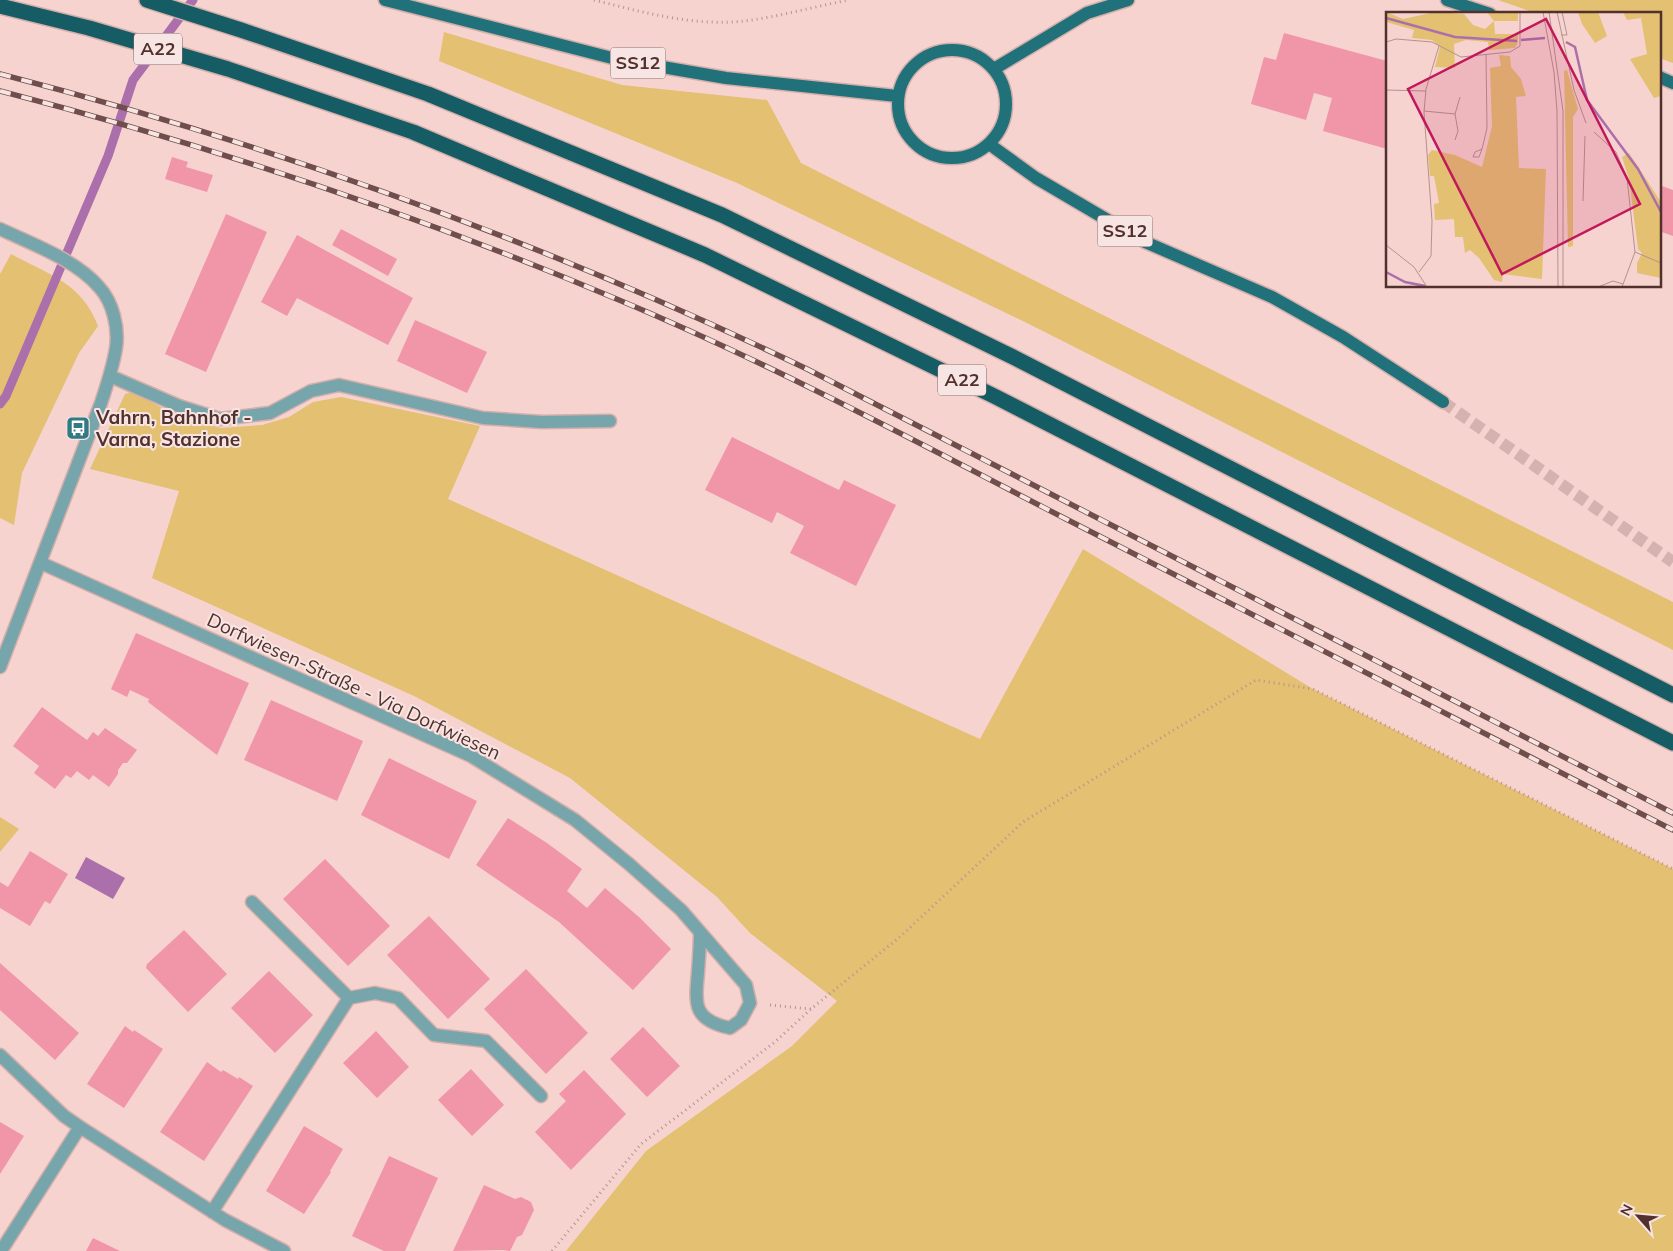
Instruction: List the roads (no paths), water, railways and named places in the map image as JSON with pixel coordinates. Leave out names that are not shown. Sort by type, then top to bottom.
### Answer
[{"type":"highway","name":"A22","points":[[147,0],[428,94],[722,214],[1015,358],[1673,695]]},
{"type":"highway","name":"A22","points":[[0,6],[89,28],[228,70],[413,132],[705,255],[996,397],[1673,743]]},
{"type":"main road","name":"SS12","points":[[385,0],[616,60],[726,78],[897,96]]},
{"type":"main road","points":[[994,69],[1087,13],[1128,0]]},
{"type":"main road","points":[[1447,0],[1484,12]]},
{"type":"main road","points":[[958,49],[971,52],[984,59],[994,69],[1002,83],[1006,99],[1005,116],[999,131],[989,144],[975,153],[959,158],[942,158],[926,152],[912,142],[903,129],[898,113],[897,96],[901,82],[908,70],[918,60],[930,53],[958,49]]},
{"type":"main road","points":[[1660,77],[1673,83]]},
{"type":"main road","name":"SS12","points":[[989,144],[1036,178],[1144,242],[1272,297],[1343,337],[1442,402]]},
{"type":"street","points":[[0,229],[80,270],[100,287],[112,307],[117,346],[110,376],[41,563],[0,667]]},
{"type":"street","points":[[110,376],[178,406],[220,419],[270,413],[311,391],[339,385],[483,418],[542,422],[610,421]]},
{"type":"street","name":"Dorfwiesen-Straße - Via Dorfwiesen","points":[[41,563],[471,756],[575,820],[681,910],[746,985],[750,1003],[741,1020],[730,1028],[712,1024],[700,1012],[695,999],[700,932]]},
{"type":"street","points":[[252,902],[349,998]]},
{"type":"street","points":[[212,1212],[349,998],[374,993],[398,998],[434,1035],[486,1041],[541,1096]]},
{"type":"street","points":[[0,1055],[64,1116],[212,1212],[284,1251]]},
{"type":"street","points":[[1,1251],[80,1127]]},
{"type":"waterway","points":[[0,404],[6,396],[108,156],[133,80],[193,0]]},
{"type":"tunnel","points":[[1443,402],[1673,562]]},
{"type":"railway","points":[[0,74],[104,102],[309,166],[511,240],[611,280],[709,323],[807,369],[1673,813]]},
{"type":"railway","points":[[0,91],[158,135],[314,184],[467,239],[676,325],[845,405],[1673,830]]},
{"type":"place","name":"Vahrn, Bahnhof - Varna, Stazione","points":[[78,428]]}]
